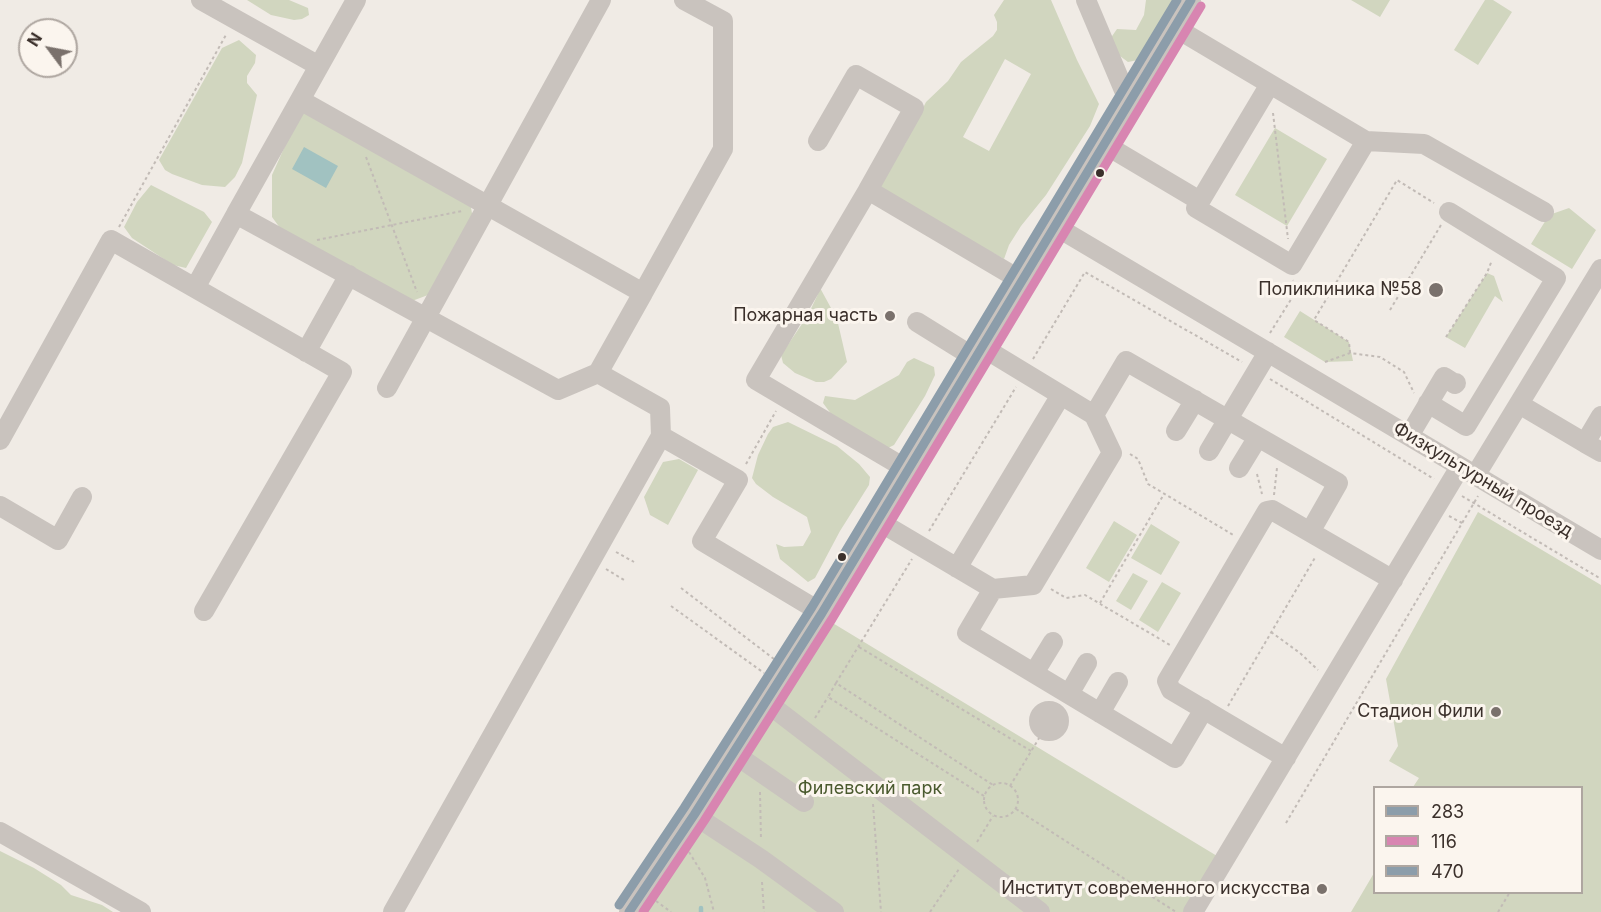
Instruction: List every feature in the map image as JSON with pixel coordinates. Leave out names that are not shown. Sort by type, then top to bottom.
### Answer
[{"type":"street","points":[[202,0],[319,66]]},
{"type":"street","points":[[195,288],[356,0]]},
{"type":"street","points":[[387,388],[601,0]]},
{"type":"street","points":[[236,214],[558,390],[598,374],[723,149],[723,21],[684,0]]},
{"type":"street","points":[[1086,0],[1129,102]]},
{"type":"street","points":[[629,912],[694,815],[822,613],[1191,0]]},
{"type":"street","points":[[1174,27],[1366,141],[1424,144],[1544,212]]},
{"type":"street","points":[[818,141],[856,75],[914,108],[756,380],[908,470]]},
{"type":"street","points":[[1270,84],[1196,208],[1292,265],[1366,141]]},
{"type":"street","points":[[300,100],[644,293]]},
{"type":"street","points":[[1104,144],[1200,201]]},
{"type":"street","points":[[868,190],[1022,281]]},
{"type":"street","points":[[1428,403],[1466,426],[1556,278],[1449,212]]},
{"type":"street","name":"Физкультурный проезд","points":[[1055,226],[1268,344],[1409,436],[1601,550]]},
{"type":"street","points":[[0,440],[111,240],[342,372],[204,611]]},
{"type":"street","points":[[1193,912],[1393,580],[1474,475],[1601,269]]},
{"type":"street","points":[[306,352],[349,275]]},
{"type":"street","points":[[878,520],[993,589],[1033,585],[1112,453],[1094,415],[1061,395],[917,322]]},
{"type":"street","points":[[1209,451],[1268,344]]},
{"type":"street","points":[[1094,415],[1126,361],[1228,419],[1254,443],[1280,449],[1338,483],[1317,536]]},
{"type":"street","points":[[393,912],[661,436],[660,408],[598,374]]},
{"type":"street","points":[[1409,436],[1444,377],[1456,383]]},
{"type":"street","points":[[957,568],[1061,395]]},
{"type":"street","points":[[1176,431],[1195,400]]},
{"type":"street","points":[[1519,404],[1593,447],[1601,416]]},
{"type":"street","points":[[661,436],[738,480],[702,541],[822,613]]},
{"type":"street","points":[[1239,468],[1254,443]]},
{"type":"street","points":[[0,506],[58,540],[82,497]]},
{"type":"street","points":[[1286,758],[1171,690],[1167,681],[1248,543],[1269,511],[1393,580]]},
{"type":"street","points":[[993,589],[967,633],[1175,758],[1212,714]]},
{"type":"street","points":[[1034,674],[1053,642]]},
{"type":"street","points":[[1044,730],[1057,729],[1060,720],[1055,713],[1087,663]]},
{"type":"street","points":[[1100,713],[1118,682]]},
{"type":"street","points":[[766,702],[1040,912]]},
{"type":"street","points":[[733,753],[804,802]]},
{"type":"street","points":[[694,815],[762,859],[834,912]]},
{"type":"street","points":[[0,832],[141,912]]},
{"type":"path","points":[[111,240],[234,19]]},
{"type":"path","points":[[1268,344],[1295,293],[1270,84]]},
{"type":"path","points":[[357,132],[426,317]]},
{"type":"path","points":[[1350,352],[1348,342],[1314,320],[1396,180],[1449,212],[1390,310]]},
{"type":"path","points":[[293,245],[488,206]]},
{"type":"path","points":[[1446,337],[1487,273],[1494,256]]},
{"type":"path","points":[[1325,362],[1350,352],[1380,357],[1404,372],[1415,395],[1428,403]]},
{"type":"path","points":[[738,480],[784,396]]},
{"type":"path","points":[[1254,443],[1269,511]]},
{"type":"path","points":[[1269,511],[1280,449]]},
{"type":"path","points":[[1112,453],[1129,453],[1138,459],[1148,484],[1248,543]]},
{"type":"path","points":[[1286,823],[1474,475]]},
{"type":"path","points":[[1100,604],[1164,494]]},
{"type":"path","points":[[1212,714],[1271,632],[1317,536]]},
{"type":"path","points":[[601,543],[634,562]]},
{"type":"path","points":[[591,561],[624,580]]},
{"type":"path","points":[[1036,580],[1066,598],[1085,595],[1184,653]]},
{"type":"path","points":[[681,588],[782,677]]},
{"type":"path","points":[[671,606],[782,677]]},
{"type":"path","points":[[1271,632],[1300,653],[1332,682]]},
{"type":"path","points":[[858,647],[1031,751]]},
{"type":"path","points":[[806,733],[836,683],[993,784]]},
{"type":"path","points":[[828,697],[984,796]]},
{"type":"path","points":[[1010,786],[1044,730]]},
{"type":"path","points":[[1002,783],[1010,786],[1016,792],[1018,801],[1016,809],[1005,817],[993,816],[986,810],[984,796],[993,784],[1002,783]]},
{"type":"path","points":[[873,798],[881,912]]},
{"type":"path","points":[[1016,809],[1176,912]]},
{"type":"path","points":[[930,912],[993,816]]},
{"type":"path","points":[[687,848],[705,878],[714,912]]},
{"type":"path","points":[[1498,912],[1509,894]]},
{"type":"path","points":[[653,899],[671,912]]},
{"type":"green space","points":[[247,0],[289,0],[308,8],[309,15],[294,20],[271,15]]},
{"type":"green space","points":[[1004,0],[1051,0],[1099,104],[1090,126],[1046,195],[1021,226],[1009,245],[1004,259],[883,193],[877,179],[905,144],[926,102],[948,81],[961,62],[993,36],[997,30],[994,15]],"holes":[[[1005,59],[1031,74],[989,151],[963,137]]]},
{"type":"green space","points":[[1146,0],[1176,0],[1150,45],[1138,60],[1128,62],[1116,53],[1110,39],[1117,29],[1136,30],[1144,15]]},
{"type":"green space","points":[[1351,0],[1390,0],[1380,17]]},
{"type":"green space","points":[[1485,0],[1493,0],[1512,12],[1478,65],[1454,50]]},
{"type":"green space","points":[[239,40],[256,55],[255,63],[247,76],[247,83],[257,95],[242,163],[235,177],[225,187],[202,185],[172,174],[165,170],[159,160],[222,48]]},
{"type":"green space","points":[[302,108],[470,202],[473,219],[428,295],[412,301],[283,232],[272,217],[272,175]]},
{"type":"green space","points":[[1275,128],[1327,159],[1287,226],[1235,195]]},
{"type":"green space","points":[[151,185],[204,212],[212,222],[186,268],[173,265],[132,238],[124,227],[137,202]]},
{"type":"green space","points":[[1569,208],[1596,230],[1572,269],[1531,244],[1549,215]]},
{"type":"green space","points":[[1487,273],[1494,276],[1503,302],[1495,296],[1465,348],[1446,337]]},
{"type":"green space","points":[[819,286],[837,319],[847,362],[831,379],[824,382],[816,382],[795,373],[783,363],[781,355],[808,315],[818,294]]},
{"type":"green space","points":[[1300,311],[1349,342],[1353,361],[1325,362],[1284,337]]},
{"type":"green space","points":[[914,358],[934,367],[935,375],[925,396],[894,445],[888,448],[840,426],[823,403],[825,396],[855,400],[899,375],[907,362]]},
{"type":"green space","points":[[788,422],[837,446],[859,464],[870,477],[869,485],[840,531],[815,578],[808,582],[780,559],[776,544],[784,547],[803,546],[811,532],[807,517],[773,497],[752,478],[758,455],[768,434],[773,427]]},
{"type":"green space","points":[[679,459],[698,470],[668,525],[650,515],[644,497],[663,462]]},
{"type":"green space","name":"Стадион Фили","points":[[1478,512],[1601,585],[1601,912],[1351,912],[1373,875],[1373,894],[1583,894],[1583,786],[1414,786],[1419,778],[1389,761],[1398,746],[1386,679]]},
{"type":"green space","points":[[1114,521],[1137,535],[1109,582],[1086,568]]},
{"type":"green space","points":[[1151,524],[1180,542],[1161,575],[1131,558]]},
{"type":"green space","points":[[1133,573],[1148,581],[1131,610],[1116,601]]},
{"type":"green space","points":[[1162,582],[1181,593],[1158,632],[1139,620]]},
{"type":"green space","name":"Филевский парк","points":[[831,622],[1222,859],[1190,912],[646,912]]},
{"type":"green space","points":[[0,851],[34,868],[61,885],[71,895],[102,905],[113,912],[0,912]]},
{"type":"water","points":[[304,147],[338,166],[326,188],[292,169]]},
{"type":"transit line","name":"470","points":[[619,905],[684,808],[812,607],[1177,0]]},
{"type":"transit line","name":"283","points":[[629,912],[694,815],[822,613],[1191,0]]},
{"type":"transit line","name":"116","points":[[643,912],[704,821],[832,619],[1201,6]]},
{"type":"place","name":"Поликлиника №58","points":[[1436,290]]},
{"type":"place","name":"Пожарная часть","points":[[890,316]]},
{"type":"place","name":"Стадион Фили","points":[[1496,712]]},
{"type":"place","name":"Институт современного искусства","points":[[1322,889]]}]
